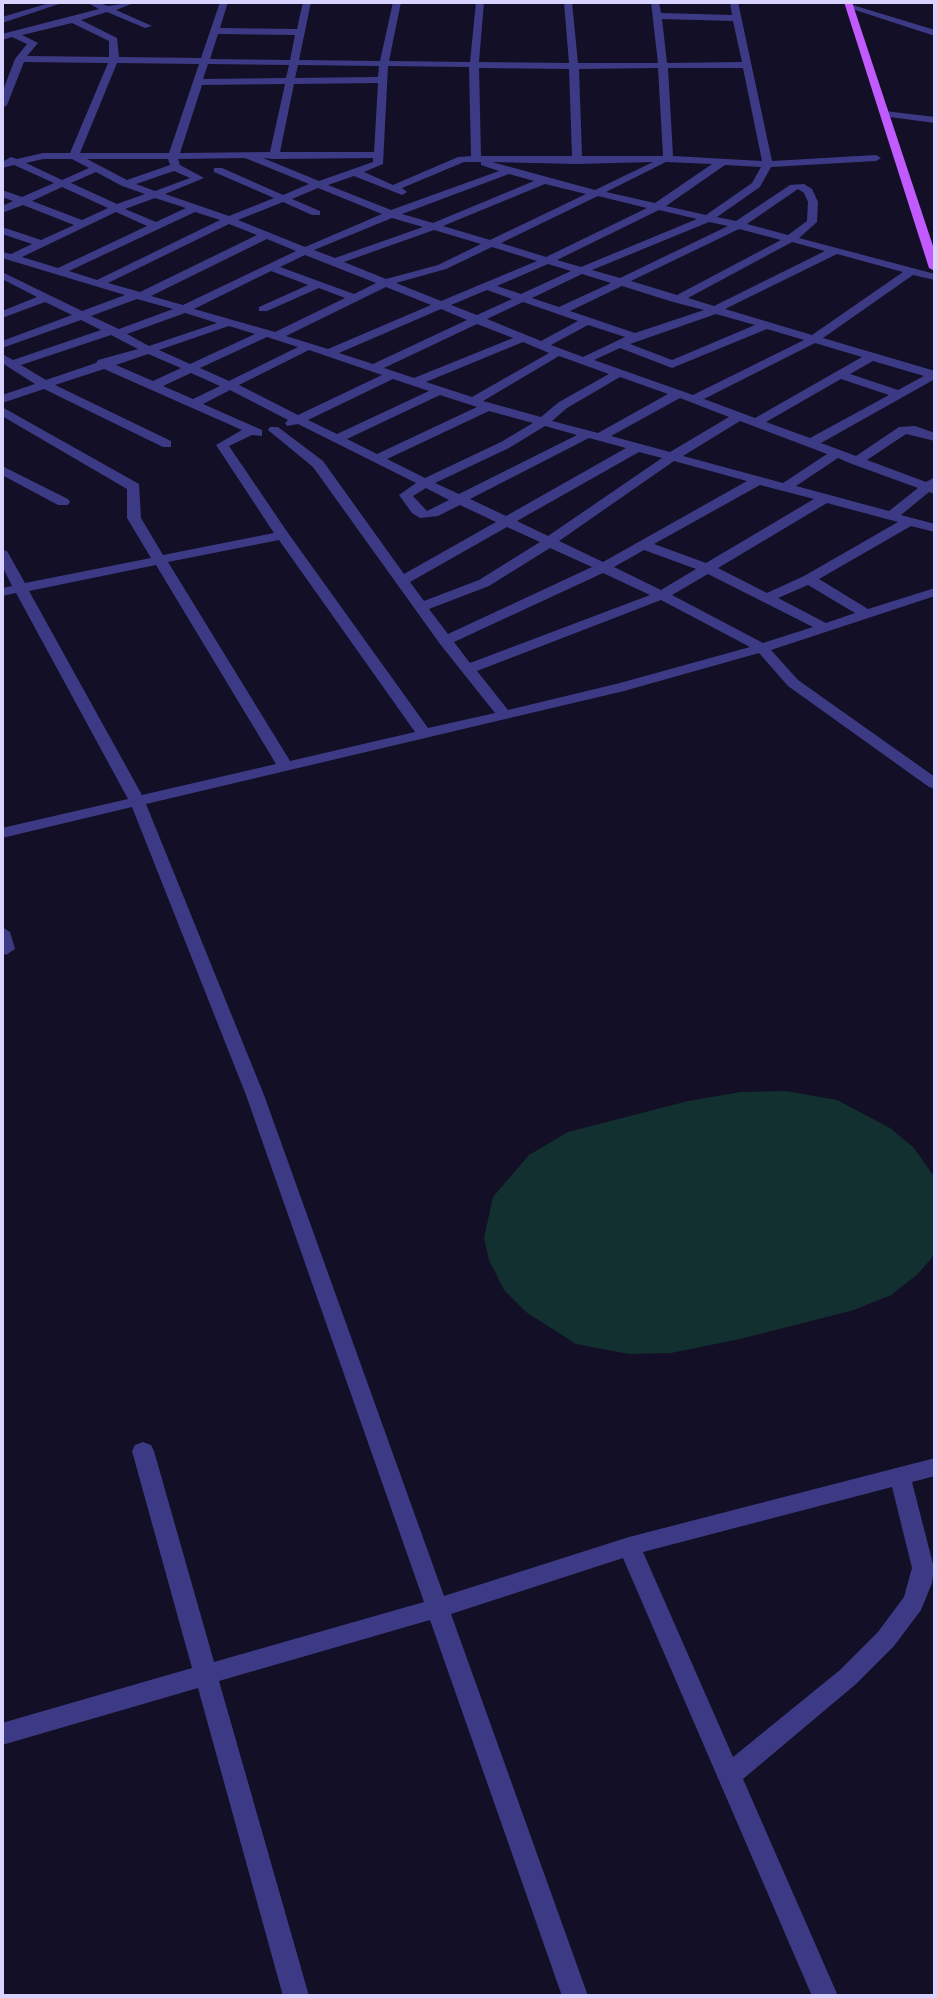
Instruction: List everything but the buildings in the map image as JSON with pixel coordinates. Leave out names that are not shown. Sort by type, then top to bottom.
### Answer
[{"type":"main road","points":[[849,3],[935,268]]},
{"type":"street","points":[[2,20],[61,2]]},
{"type":"street","points":[[90,2],[148,26],[125,32]]},
{"type":"street","points":[[2,37],[132,2]]},
{"type":"street","points":[[126,184],[174,162],[223,2]]},
{"type":"street","points":[[274,156],[307,2]]},
{"type":"street","points":[[99,283],[229,220],[378,164],[384,63],[397,2]]},
{"type":"street","points":[[476,159],[474,64],[480,2]]},
{"type":"street","points":[[568,2],[574,66],[577,161]]},
{"type":"street","points":[[655,2],[663,66],[667,159]]},
{"type":"street","points":[[374,369],[580,271],[708,218],[757,185],[768,164],[734,2]]},
{"type":"street","points":[[849,3],[935,33]]},
{"type":"street","points":[[657,16],[737,18]]},
{"type":"street","points":[[73,20],[114,40],[114,60],[74,156]]},
{"type":"street","points":[[214,31],[300,32]]},
{"type":"street","points":[[2,105],[4,89],[20,59],[33,43],[15,35]]},
{"type":"street","points":[[20,59],[574,66],[747,65]]},
{"type":"street","points":[[198,82],[383,80]]},
{"type":"street","points":[[885,114],[935,120]]},
{"type":"street","points":[[2,165],[43,156],[174,162],[274,156],[377,155]]},
{"type":"street","points":[[2,156],[155,226]]},
{"type":"street","points":[[74,156],[126,184],[229,220],[442,303],[558,352],[933,486]]},
{"type":"street","points":[[7,256],[41,244],[117,208],[249,157],[391,214],[935,375]]},
{"type":"street","points":[[394,188],[462,159],[667,159],[768,164],[876,158]]},
{"type":"street","points":[[476,159],[505,172],[738,225],[935,277]]},
{"type":"street","points":[[152,386],[387,282],[442,267],[667,159]]},
{"type":"street","points":[[7,361],[117,332],[182,310],[306,250],[391,214],[534,160]]},
{"type":"street","points":[[335,262],[432,227],[592,160]]},
{"type":"street","points":[[174,162],[199,178]]},
{"type":"street","points":[[328,353],[546,261],[657,207],[722,162]]},
{"type":"street","points":[[2,210],[97,168]]},
{"type":"street","points":[[218,170],[316,213]]},
{"type":"street","points":[[354,172],[424,201]]},
{"type":"street","points":[[561,311],[738,225],[794,187],[800,186],[808,191],[813,202],[812,222],[790,239],[677,300]]},
{"type":"street","points":[[2,193],[82,224]]},
{"type":"street","points":[[27,288],[192,209]]},
{"type":"street","points":[[2,230],[41,244]]},
{"type":"street","points":[[2,345],[139,296],[266,235]]},
{"type":"street","points":[[583,361],[635,337],[713,311],[835,251]]},
{"type":"street","points":[[7,256],[307,346],[488,407],[935,528]]},
{"type":"street","points":[[270,267],[353,297]]},
{"type":"street","points":[[694,399],[813,340],[911,271]]},
{"type":"street","points":[[2,275],[147,349],[228,385],[425,483],[662,595],[762,648],[793,683],[935,784]]},
{"type":"street","points":[[2,287],[14,282]]},
{"type":"street","points":[[263,309],[317,285]]},
{"type":"street","points":[[486,286],[635,337]]},
{"type":"street","points":[[2,315],[47,297]]},
{"type":"street","points":[[542,345],[587,321]]},
{"type":"street","points":[[2,398],[228,323]]},
{"type":"street","points":[[619,344],[672,364],[764,326]]},
{"type":"street","points":[[415,382],[523,338]]},
{"type":"street","points":[[193,404],[307,346]]},
{"type":"street","points":[[472,402],[558,352]]},
{"type":"street","points":[[757,422],[872,357]]},
{"type":"street","points":[[7,361],[43,384],[167,444]]},
{"type":"street","points":[[102,363],[261,434],[298,420],[392,375]]},
{"type":"street","points":[[619,373],[563,404],[543,422],[505,445],[425,483],[406,495],[425,515],[678,394]]},
{"type":"street","points":[[840,375],[899,394]]},
{"type":"street","points":[[811,443],[935,375]]},
{"type":"street","points":[[336,439],[439,391]]},
{"type":"street","points":[[377,459],[488,407]]},
{"type":"street","points":[[2,411],[134,487],[134,518],[286,767]]},
{"type":"street","points":[[422,607],[484,583],[672,457],[739,416]]},
{"type":"street","points":[[274,430],[318,464],[445,640],[505,715]]},
{"type":"street","points":[[857,461],[903,430],[915,430],[935,437]]},
{"type":"street","points":[[251,431],[222,445],[282,535],[424,734]]},
{"type":"street","points":[[404,580],[638,447]]},
{"type":"street","points":[[786,487],[837,453]]},
{"type":"street","points":[[2,470],[63,502]]},
{"type":"street","points":[[445,640],[604,567],[759,480]]},
{"type":"street","points":[[891,516],[933,486]]},
{"type":"street","points":[[468,669],[662,595],[826,498]]},
{"type":"street","points":[[768,598],[808,579],[909,521]]},
{"type":"street","points":[[2,592],[282,535]]},
{"type":"street","points":[[643,545],[707,568],[824,627]]},
{"type":"street","points":[[2,554],[137,801],[255,1094],[575,1996]]},
{"type":"street","points":[[808,579],[865,613]]},
{"type":"street","points":[[2,833],[624,687],[762,648],[935,592]]},
{"type":"street","points":[[143,1451],[296,1996]]},
{"type":"street","points":[[2,1734],[437,1608],[629,1546],[935,1467]]},
{"type":"street","points":[[729,1775],[848,1676],[886,1639],[913,1604],[923,1568],[900,1477]]},
{"type":"street","points":[[629,1546],[825,1996]]},
{"type":"green space","points":[[786,1091],[837,1100],[890,1128],[914,1148],[933,1175],[935,1254],[918,1274],[891,1295],[854,1310],[740,1339],[671,1353],[629,1354],[576,1344],[526,1312],[504,1290],[489,1260],[484,1238],[493,1197],[529,1155],[568,1132],[688,1101],[741,1092]]}]
